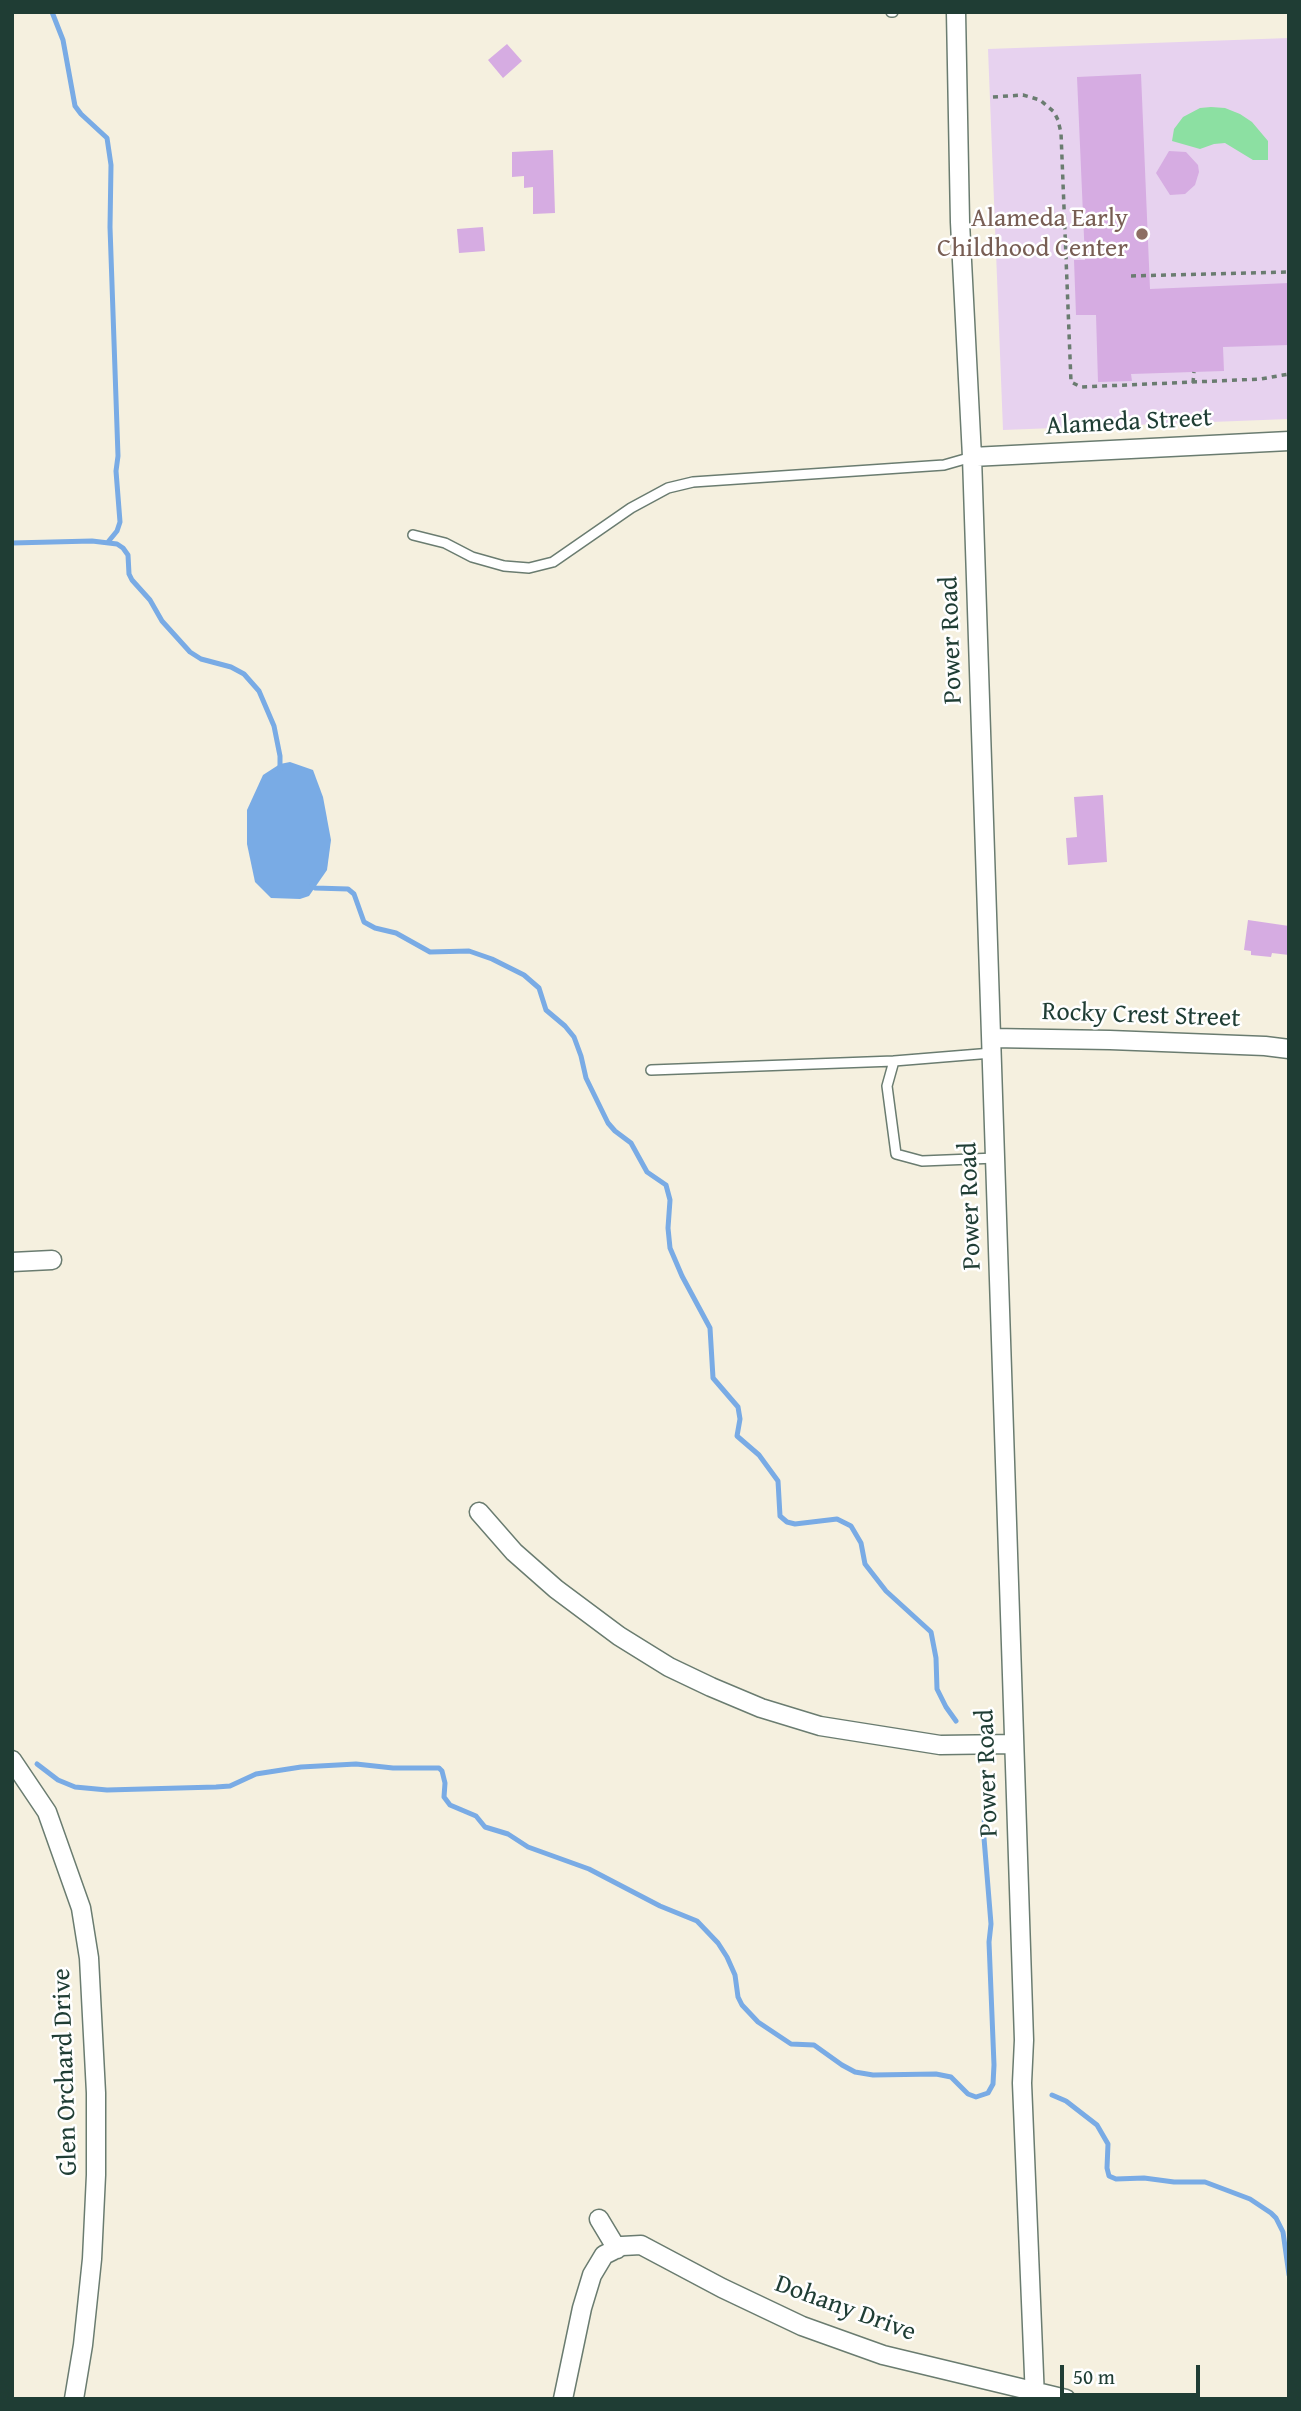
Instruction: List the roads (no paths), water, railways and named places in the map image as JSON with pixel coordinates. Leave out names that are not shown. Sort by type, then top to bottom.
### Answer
[{"type":"street","name":"Power Road","points":[[956,12],[960,222],[972,457],[996,1158],[1024,2040],[1022,2083],[1034,2394]]},
{"type":"street","name":"Alameda Street","points":[[972,457],[1289,442]]},
{"type":"street","name":"Rocky Crest Street","points":[[992,1045],[1151,1041],[1289,1049]]},
{"type":"street","points":[[12,1262],[52,1260]]},
{"type":"street","points":[[479,1512],[514,1552],[556,1589],[619,1636],[668,1667],[711,1687],[761,1708],[820,1726],[940,1745],[1014,1744]]},
{"type":"street","name":"Glen Orchard Drive","points":[[12,1760],[47,1812],[81,1908],[89,1958],[96,2093],[96,2175],[83,2346],[74,2399]]},
{"type":"street","points":[[563,2399],[582,2308],[592,2275],[604,2255],[617,2249],[599,2219]]},
{"type":"street","name":"Dohany Drive","points":[[617,2249],[641,2245],[802,2326],[883,2355],[1034,2394],[1066,2399]]},
{"type":"lane","points":[[413,535],[445,543],[472,557],[504,566],[528,568],[553,562],[631,508],[668,488],[693,482],[944,466],[972,457]]},
{"type":"lane","points":[[651,1070],[894,1061],[992,1045]]},
{"type":"lane","points":[[894,1061],[887,1086],[896,1154],[922,1161],[996,1158]]},
{"type":"water","points":[[290,762],[313,770],[323,797],[331,840],[327,870],[309,896],[300,899],[271,898],[255,882],[247,844],[247,810],[263,775],[280,764]]},
{"type":"waterway","points":[[52,12],[63,40],[75,106],[107,138],[111,165],[110,227],[118,456],[116,471],[120,522],[108,542]]},
{"type":"waterway","points":[[12,543],[92,541],[117,544],[123,548],[128,555],[132,580],[150,600],[162,621],[190,652],[201,659],[231,667],[244,674],[259,691],[274,726],[280,770]]},
{"type":"waterway","points":[[312,884],[315,888],[348,889],[354,894],[364,922],[375,928],[396,933],[430,952],[469,951],[492,959],[524,975],[539,988],[546,1010],[574,1037],[586,1078],[608,1123],[631,1143],[647,1172],[666,1185],[670,1200],[670,1248],[710,1328],[713,1378],[738,1407],[740,1419],[737,1436],[759,1455],[778,1481],[780,1516],[795,1524],[837,1519],[851,1526],[861,1543],[865,1564],[886,1591],[931,1632],[936,1658],[937,1689],[956,1721]]},
{"type":"waterway","points":[[37,1764],[58,1780],[75,1787],[107,1790],[230,1786],[256,1774],[301,1767],[356,1764],[393,1768],[439,1768],[445,1783],[444,1797],[450,1805],[476,1816],[485,1827],[508,1834],[528,1847],[589,1869],[660,1906],[697,1921],[727,1957],[735,1975],[742,2005],[758,2022],[791,2044],[814,2045],[855,2072],[873,2075],[936,2074],[951,2077],[968,2094],[976,2097],[988,2093],[993,2084],[994,2065],[989,1942],[991,1924],[984,1838],[985,1781]]},
{"type":"waterway","points":[[1052,2095],[1066,2101],[1097,2125],[1108,2144],[1109,2176],[1116,2179],[1205,2182],[1250,2199],[1271,2213],[1283,2232],[1289,2275]]},
{"type":"place","name":"Alameda Early Childhood Center","points":[[1142,234]]}]
